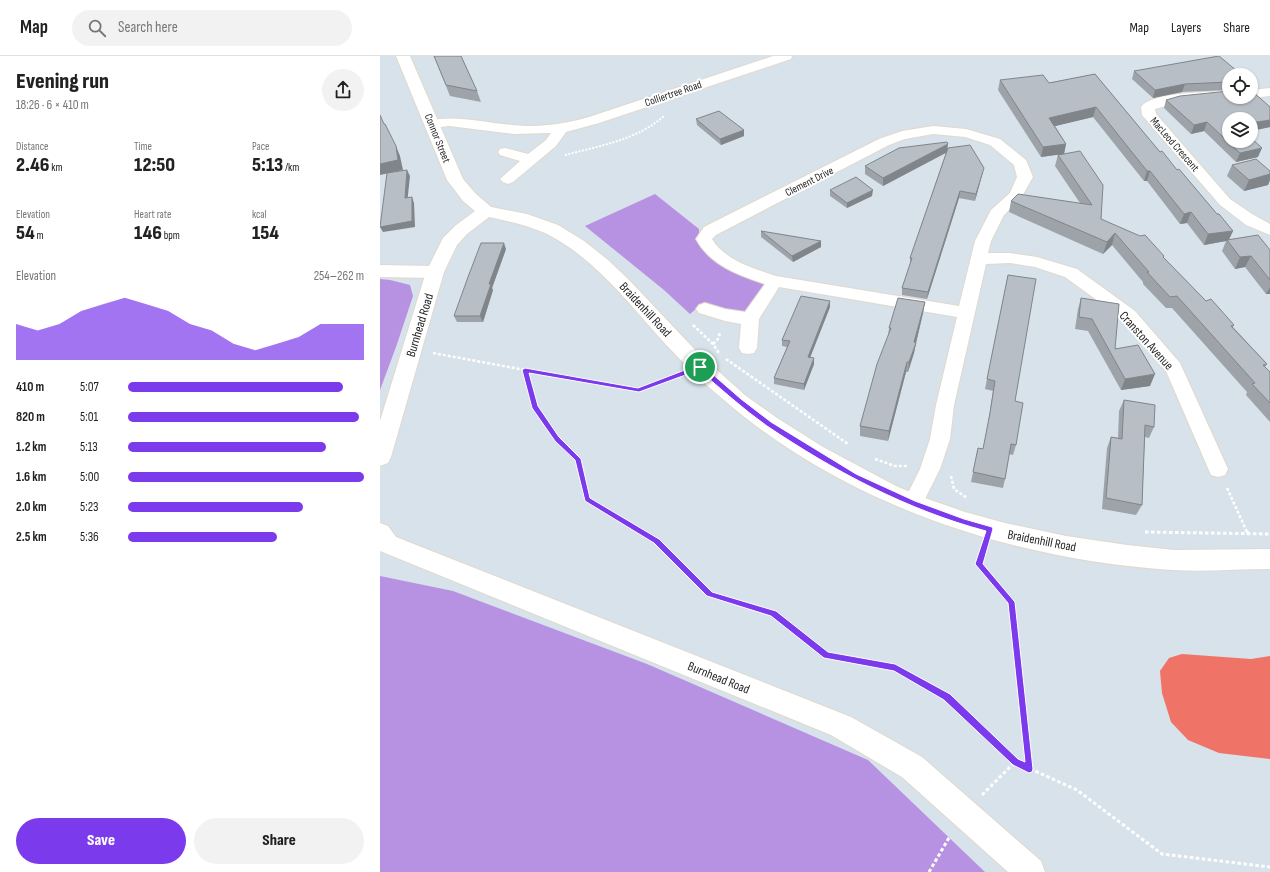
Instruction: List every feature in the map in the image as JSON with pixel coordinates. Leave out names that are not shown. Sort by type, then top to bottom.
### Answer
[{"type":"main road","name":"Connor Street","points":[[403,56],[455,180],[469,197],[486,211]]},
{"type":"main road","name":"Burnhead Road","points":[[380,457],[435,272],[449,242],[461,230],[486,211]]},
{"type":"main road","name":"Braidenhill Road","points":[[486,211],[511,213],[545,225],[575,242],[604,265],[700,367],[739,401],[769,424],[854,476],[913,503],[963,522],[1025,538],[1096,551],[1181,560],[1265,559]]},
{"type":"main road","name":"Burnhead Road","points":[[380,533],[388,544],[841,726],[912,767],[1030,872]]},
{"type":"street","name":"Colliertree Road","points":[[432,124],[449,122],[515,130],[561,129],[594,120],[680,90],[786,56]]},
{"type":"street","points":[[1258,93],[1270,92]]},
{"type":"street","name":"MacLeod Crescent","points":[[1222,95],[1172,99],[1158,102],[1148,107],[1149,115],[1225,202],[1256,224],[1270,230]]},
{"type":"street","points":[[508,180],[551,143],[561,129]]},
{"type":"street","name":"Clement Drive","points":[[913,503],[932,462],[940,440],[944,405],[966,313],[982,241],[997,213],[1016,195],[1025,178],[1021,163],[995,142],[966,133],[933,130],[902,135],[884,142],[710,231],[704,239],[707,246],[718,255],[751,274],[775,281],[966,313]]},
{"type":"street","points":[[505,152],[531,160]]},
{"type":"street","name":"Cranston Avenue","points":[[978,259],[1010,258],[1036,262],[1071,273],[1129,315],[1174,368],[1218,469]]},
{"type":"street","points":[[380,271],[435,272]]},
{"type":"street","points":[[748,348],[750,319],[775,281]]},
{"type":"street","points":[[705,309],[725,315],[750,319]]},
{"type":"path","points":[[531,160],[590,149],[642,131],[661,119],[673,105],[680,90]]},
{"type":"path","points":[[691,323],[713,344],[721,356],[854,448]]},
{"type":"path","points":[[409,359],[426,351],[639,390],[700,367]]},
{"type":"path","points":[[525,370],[535,406],[557,439],[578,459],[587,499],[657,541],[710,594],[774,614],[827,655],[895,668],[947,697],[1016,762],[1077,790],[1162,854],[1270,867]]},
{"type":"path","points":[[874,458],[895,466],[932,462],[949,469],[954,489],[970,500]]},
{"type":"path","points":[[1218,469],[1248,534],[1265,559]]},
{"type":"path","points":[[990,529],[979,564],[1011,602],[1029,769]]},
{"type":"path","points":[[1143,532],[1173,534],[1270,534]]},
{"type":"path","points":[[929,872],[964,814],[1016,762]]},
{"type":"shaded area","points":[[655,194],[699,229],[699,239],[768,283],[746,316],[726,313],[704,302],[690,314],[664,290],[585,226]]},
{"type":"shaded area","points":[[380,279],[410,285],[413,296],[380,390]]},
{"type":"shaded area","points":[[380,576],[453,591],[647,664],[868,760],[985,872],[380,872]]},
{"type":"shaded area","points":[[1182,654],[1251,659],[1270,656],[1270,759],[1219,753],[1188,740],[1171,722],[1162,693],[1160,671],[1169,658]]},
{"type":"building","points":[[434,56],[461,56],[477,91],[446,85]]},
{"type":"building","points":[[1219,56],[1233,68],[1222,68],[1222,82],[1185,84],[1155,90],[1134,71]]},
{"type":"building","points":[[1095,74],[1160,152],[1162,151],[1177,170],[1179,169],[1233,231],[1208,234],[1191,212],[1184,214],[1150,171],[1147,171],[1096,107],[1049,118],[1066,144],[1043,147],[1000,80],[1043,75],[1049,83]]},
{"type":"building","points":[[1222,92],[1222,104],[1258,104],[1258,96],[1270,107],[1270,120],[1258,122],[1258,112],[1222,112],[1222,136],[1207,122],[1194,125],[1166,100],[1180,96]]},
{"type":"building","points":[[719,111],[744,130],[720,139],[696,119]]},
{"type":"building","points":[[380,115],[396,146],[398,160],[380,164]]},
{"type":"building","points":[[947,142],[948,144],[883,178],[865,166],[899,148]]},
{"type":"building","points":[[1258,144],[1262,148],[1240,153],[1235,148],[1258,148]]},
{"type":"building","points":[[970,145],[984,168],[976,194],[960,191],[928,292],[902,288],[912,258],[910,258],[948,148]]},
{"type":"building","points":[[1080,151],[1103,185],[1101,219],[1140,236],[1145,235],[1164,256],[1163,257],[1206,301],[1211,299],[1234,325],[1231,326],[1267,364],[1263,365],[1270,372],[1270,403],[1252,384],[1255,383],[1177,296],[1170,297],[1115,233],[1107,242],[1011,201],[1018,194],[1092,205],[1058,155]]},
{"type":"building","points":[[1256,159],[1270,171],[1270,174],[1249,180],[1232,165]]},
{"type":"building","points":[[407,170],[405,198],[412,197],[412,221],[380,227],[387,173]]},
{"type":"building","points":[[856,177],[873,190],[847,203],[830,190]]},
{"type":"building","points":[[761,231],[821,241],[792,256]]},
{"type":"building","points":[[1258,235],[1270,250],[1270,280],[1251,256],[1240,257],[1227,240]]},
{"type":"building","points":[[481,243],[504,243],[489,284],[491,284],[480,316],[454,316],[468,277]]},
{"type":"building","points":[[1008,275],[1036,279],[1015,401],[1023,403],[1016,445],[1011,444],[1005,479],[973,472],[978,448],[983,449],[990,413],[995,381],[987,379]]},
{"type":"building","points":[[801,296],[830,301],[808,357],[814,358],[804,384],[774,378],[790,341],[782,340]]},
{"type":"building","points":[[898,298],[925,302],[914,342],[916,343],[909,362],[907,362],[889,431],[860,426],[877,364],[891,328],[889,328]]},
{"type":"building","points":[[1081,298],[1119,304],[1115,349],[1138,345],[1155,374],[1125,379],[1092,319],[1079,317]]},
{"type":"building","points":[[1124,400],[1155,405],[1154,427],[1145,425],[1142,505],[1106,498],[1111,437],[1122,439]]},
{"type":"route","points":[[700,367],[739,401],[769,424],[854,476],[913,503],[963,522],[990,529],[979,564],[1011,602],[1029,769],[1016,762],[947,697],[895,668],[827,655],[774,614],[710,594],[657,541],[587,499],[578,459],[557,439],[535,406],[525,370],[639,390],[700,367]]}]
